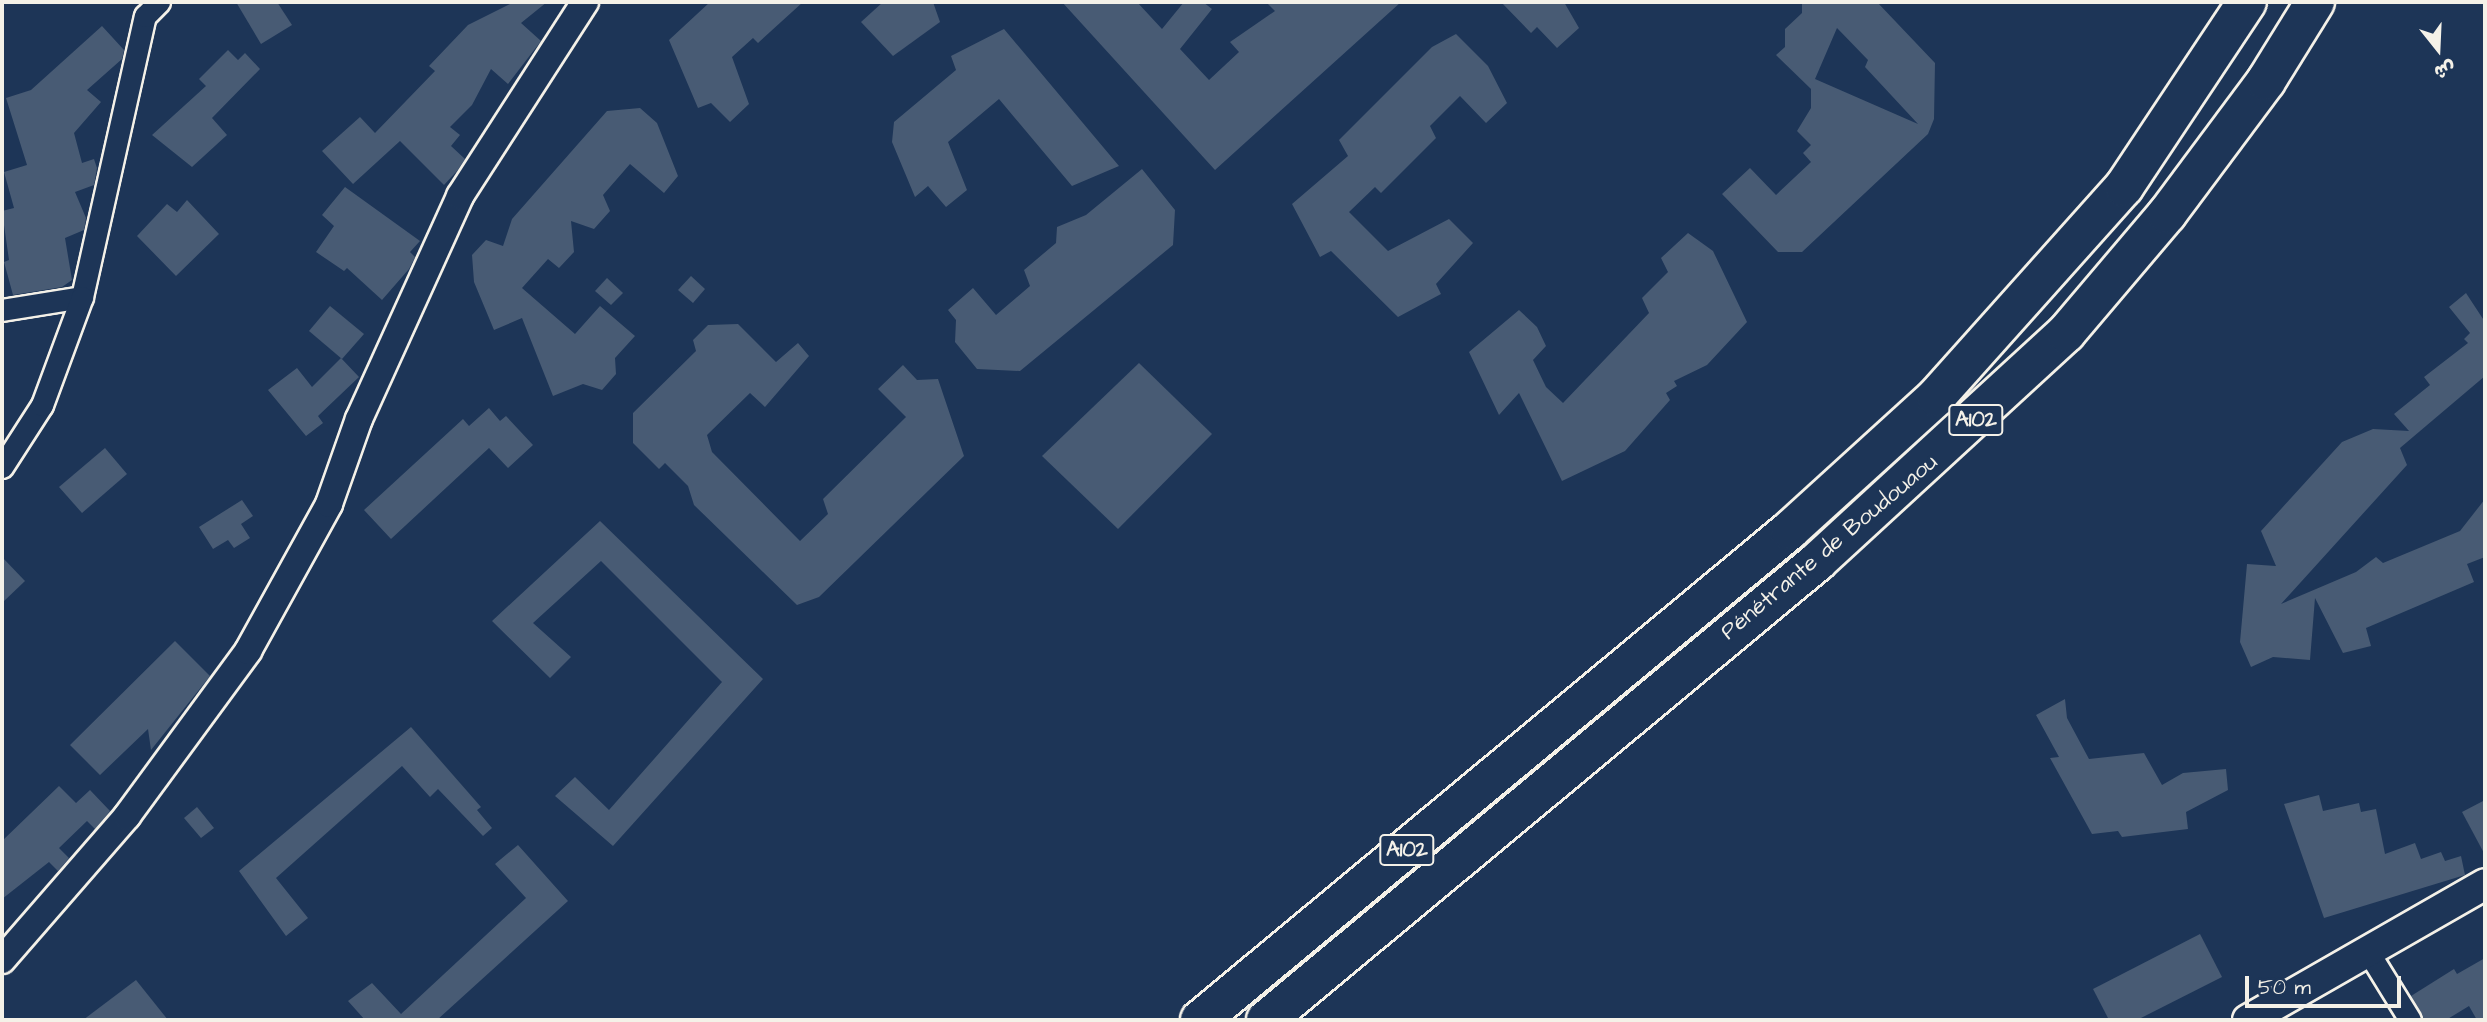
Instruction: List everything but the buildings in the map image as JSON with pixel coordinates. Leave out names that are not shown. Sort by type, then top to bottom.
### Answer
[{"type":"highway","name":"Pénétrante de Boudouaou","points":[[1200,1020],[1790,530],[1936,397],[2124,187],[2221,45],[2247,2]]},
{"type":"highway","name":"Pénétrante de Boudouaou","points":[[1266,1020],[1634,708],[1829,551],[2066,333],[2167,214],[2266,81],[2315,2]]},
{"type":"main road","points":[[2248,1020],[2485,884]]},
{"type":"street","points":[[2,467],[42,405],[82,297],[145,16],[159,2]]},
{"type":"street","points":[[2,960],[127,816],[248,650],[329,504],[359,419],[460,196],[585,2]]},
{"type":"street","points":[[2,310],[82,297]]},
{"type":"street","points":[[2367,950],[2410,1020]]}]
